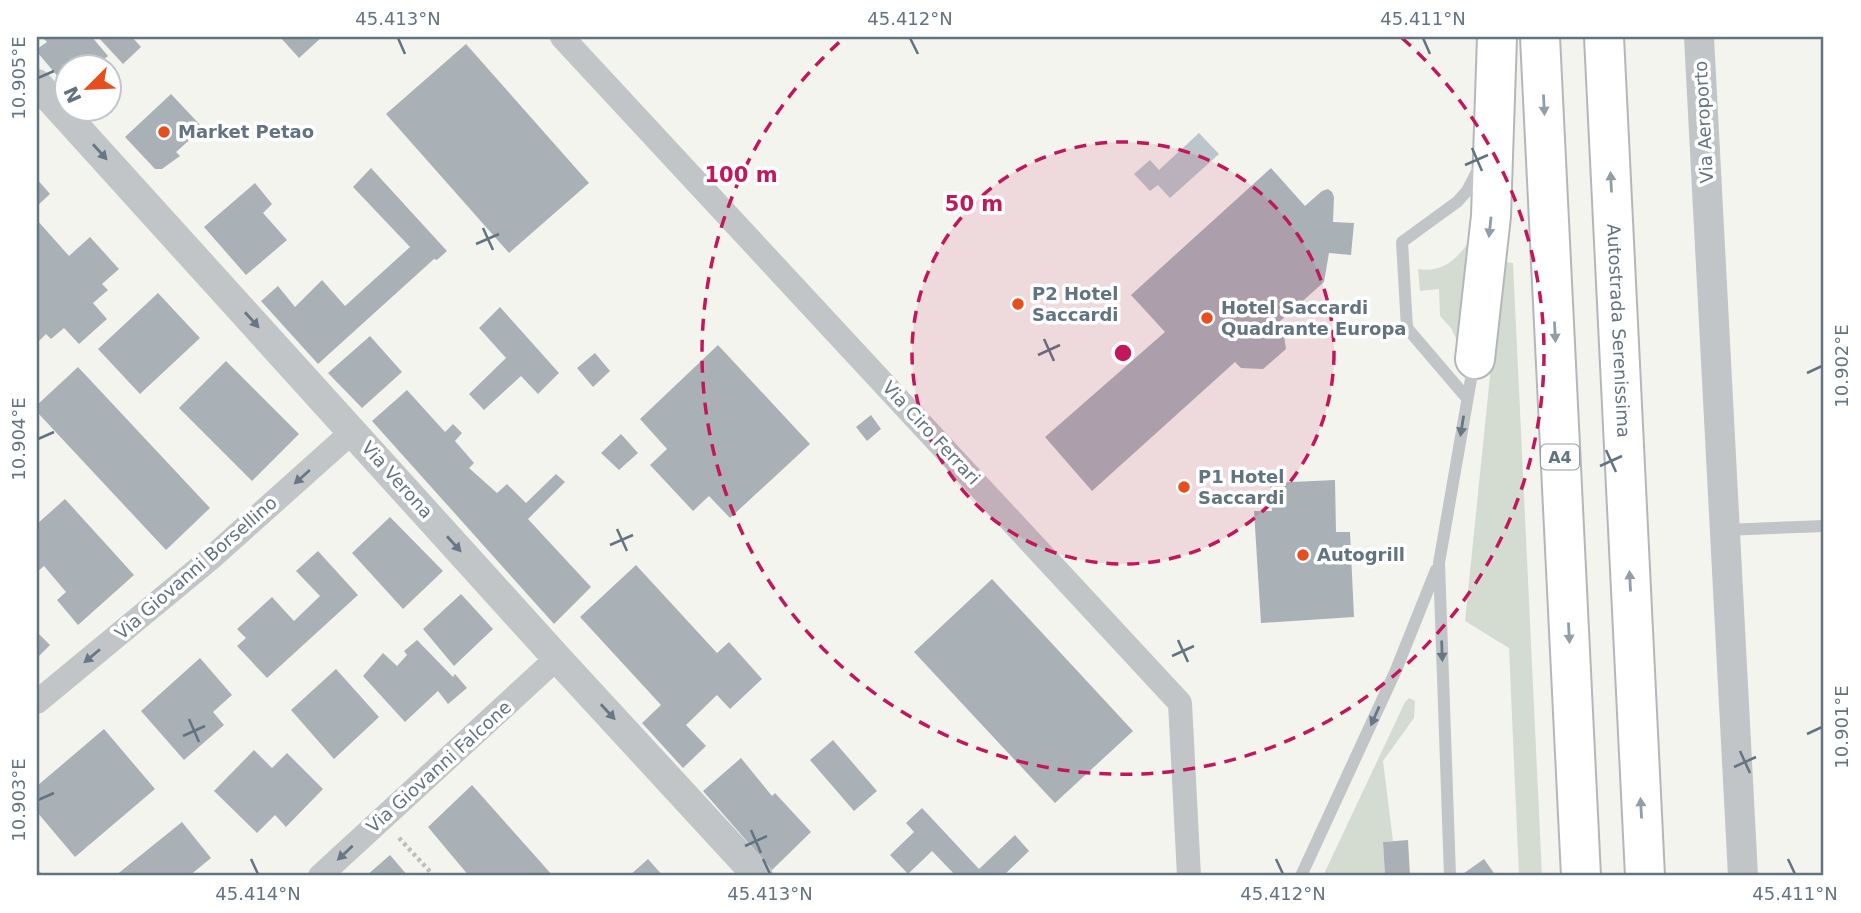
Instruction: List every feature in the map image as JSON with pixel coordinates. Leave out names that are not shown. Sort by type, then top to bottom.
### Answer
[{"type":"highway","points":[[1475,359],[1491,216],[1497,37]]},
{"type":"highway","name":"A4","points":[[1540,37],[1581,876]]},
{"type":"highway","name":"Autostrada Serenissima","points":[[1604,37],[1644,876]]},
{"type":"street","name":"Via Ciro Ferrari","points":[[562,37],[1180,703],[1189,876]]},
{"type":"street","name":"Via Aeroporto","points":[[1699,37],[1743,876]]},
{"type":"street","name":"Via Verona","points":[[37,84],[758,876]]},
{"type":"street","name":"Via Giovanni Borsellino","points":[[37,702],[209,559],[353,432]]},
{"type":"street","name":"Via Giovanni Falcone","points":[[320,876],[557,658]]},
{"type":"lane","points":[[1466,397],[1407,328],[1402,242],[1437,219],[1462,197],[1494,138]]},
{"type":"lane","points":[[1450,876],[1439,563],[1466,397],[1475,359]]},
{"type":"lane","points":[[1725,530],[1824,526]]},
{"type":"lane","points":[[1301,876],[1396,670],[1439,563]]},
{"type":"path","points":[[382,819],[434,876]]},
{"type":"path","points":[[37,872],[41,876]]},
{"type":"shaded area","points":[[1199,133],[1219,154],[1170,198],[1158,185],[1150,191],[1134,174],[1150,160],[1159,170]]},
{"type":"shaded area","points":[[1477,229],[1465,357],[1451,328],[1440,316],[1439,289],[1420,291],[1418,269],[1438,268],[1454,260]]},
{"type":"shaded area","points":[[1504,262],[1513,263],[1542,876],[1519,876],[1509,648],[1465,621]]},
{"type":"shaded area","points":[[1409,698],[1415,701],[1414,718],[1383,761],[1393,841],[1383,842],[1385,876],[1323,876],[1405,702]]},
{"type":"building","points":[[42,37],[92,37],[105,52],[52,52],[52,70],[37,52],[37,49],[47,42]]},
{"type":"building","points":[[98,37],[132,37],[141,47],[123,64],[122,52],[112,52]]},
{"type":"building","points":[[280,37],[322,37],[299,58]]},
{"type":"building","points":[[466,44],[589,183],[509,253],[386,114]]},
{"type":"building","name":"Market Petao","points":[[171,94],[203,128],[176,152],[180,156],[162,169],[155,169],[125,137]]},
{"type":"building","points":[[371,168],[447,251],[437,260],[434,259],[318,364],[261,301],[278,286],[295,307],[322,280],[345,306],[410,247],[353,187]]},
{"type":"building","points":[[1271,168],[1305,206],[1322,191],[1328,189],[1332,192],[1333,222],[1354,223],[1351,255],[1329,253],[1324,282],[1278,323],[1283,330],[1286,349],[1263,369],[1241,368],[1235,362],[1092,491],[1045,437],[1165,332],[1131,295]]},
{"type":"building","points":[[37,179],[50,194],[37,206]]},
{"type":"building","points":[[255,183],[272,204],[263,213],[287,240],[246,275],[204,227]]},
{"type":"building","points":[[37,220],[69,256],[90,237],[119,269],[102,284],[108,290],[93,303],[107,319],[79,344],[64,328],[51,339],[46,334],[37,343]]},
{"type":"building","points":[[158,293],[200,338],[140,394],[98,349]]},
{"type":"building","points":[[500,307],[559,373],[538,394],[521,376],[484,410],[469,394],[506,358],[479,328]]},
{"type":"building","points":[[370,336],[402,372],[362,408],[328,373]]},
{"type":"building","points":[[718,345],[810,444],[730,518],[709,496],[693,511],[650,465],[667,449],[640,419]]},
{"type":"building","points":[[595,353],[610,371],[593,387],[577,368]]},
{"type":"building","points":[[226,361],[299,434],[252,481],[179,408]]},
{"type":"building","points":[[78,367],[210,508],[166,550],[37,412],[37,405]]},
{"type":"building","points":[[407,390],[445,432],[453,424],[462,433],[455,441],[474,463],[469,468],[497,493],[507,484],[526,503],[556,474],[565,482],[528,519],[591,587],[554,624],[372,421]]},
{"type":"building","points":[[871,415],[881,429],[867,441],[856,427]]},
{"type":"building","points":[[621,434],[638,453],[619,470],[601,453]]},
{"type":"building","points":[[1335,480],[1336,532],[1350,532],[1354,617],[1261,623],[1254,511],[1272,511],[1270,483]]},
{"type":"building","points":[[65,499],[134,575],[78,625],[57,600],[66,592],[44,566],[37,572],[37,524]]},
{"type":"building","points":[[390,517],[443,571],[403,609],[352,553]]},
{"type":"building","points":[[318,551],[358,595],[267,678],[237,646],[246,638],[237,629],[272,597],[294,621],[320,596],[296,571]]},
{"type":"building","points":[[636,565],[717,653],[729,642],[762,679],[730,709],[717,695],[686,725],[706,746],[683,768],[642,723],[661,705],[580,617]]},
{"type":"building","points":[[992,579],[1133,731],[1055,803],[914,652]]},
{"type":"building","points":[[461,594],[493,629],[454,666],[423,629]]},
{"type":"building","points":[[37,632],[50,645],[37,658]]},
{"type":"building","points":[[417,640],[467,688],[448,704],[438,691],[405,722],[363,676],[383,653],[397,666],[407,655],[404,651]]},
{"type":"building","points":[[200,658],[232,695],[213,712],[224,725],[184,760],[141,711]]},
{"type":"building","points":[[336,669],[379,717],[334,759],[291,710]]},
{"type":"building","points":[[104,729],[155,789],[75,857],[37,812],[37,786]]},
{"type":"building","points":[[833,740],[877,791],[854,811],[810,760]]},
{"type":"building","points":[[254,750],[272,768],[287,753],[323,789],[286,827],[275,815],[257,833],[214,791]]},
{"type":"building","points":[[741,758],[772,796],[775,793],[811,832],[772,870],[703,791]]},
{"type":"building","points":[[472,785],[553,876],[469,876],[428,827]]},
{"type":"building","points":[[922,808],[979,869],[1015,835],[1029,851],[1003,876],[956,876],[932,851],[908,874],[890,855],[914,832],[906,823]]},
{"type":"building","points":[[182,822],[211,858],[189,876],[115,876]]},
{"type":"building","points":[[1408,840],[1410,876],[1385,876],[1383,842]]},
{"type":"building","points":[[390,855],[408,876],[366,876]]},
{"type":"building","points":[[648,859],[663,876],[629,876]]},
{"type":"building","points":[[1484,859],[1496,876],[1460,876]]},
{"type":"place","name":"Market Petao","points":[[164,132]]},
{"type":"place","name":"P2 Hotel Saccardi","points":[[1018,304]]},
{"type":"place","name":"Hotel Saccardi Quadrante Europa","points":[[1207,318]]},
{"type":"place","name":"P1 Hotel Saccardi","points":[[1184,487]]},
{"type":"place","name":"Autogrill","points":[[1303,555]]}]
